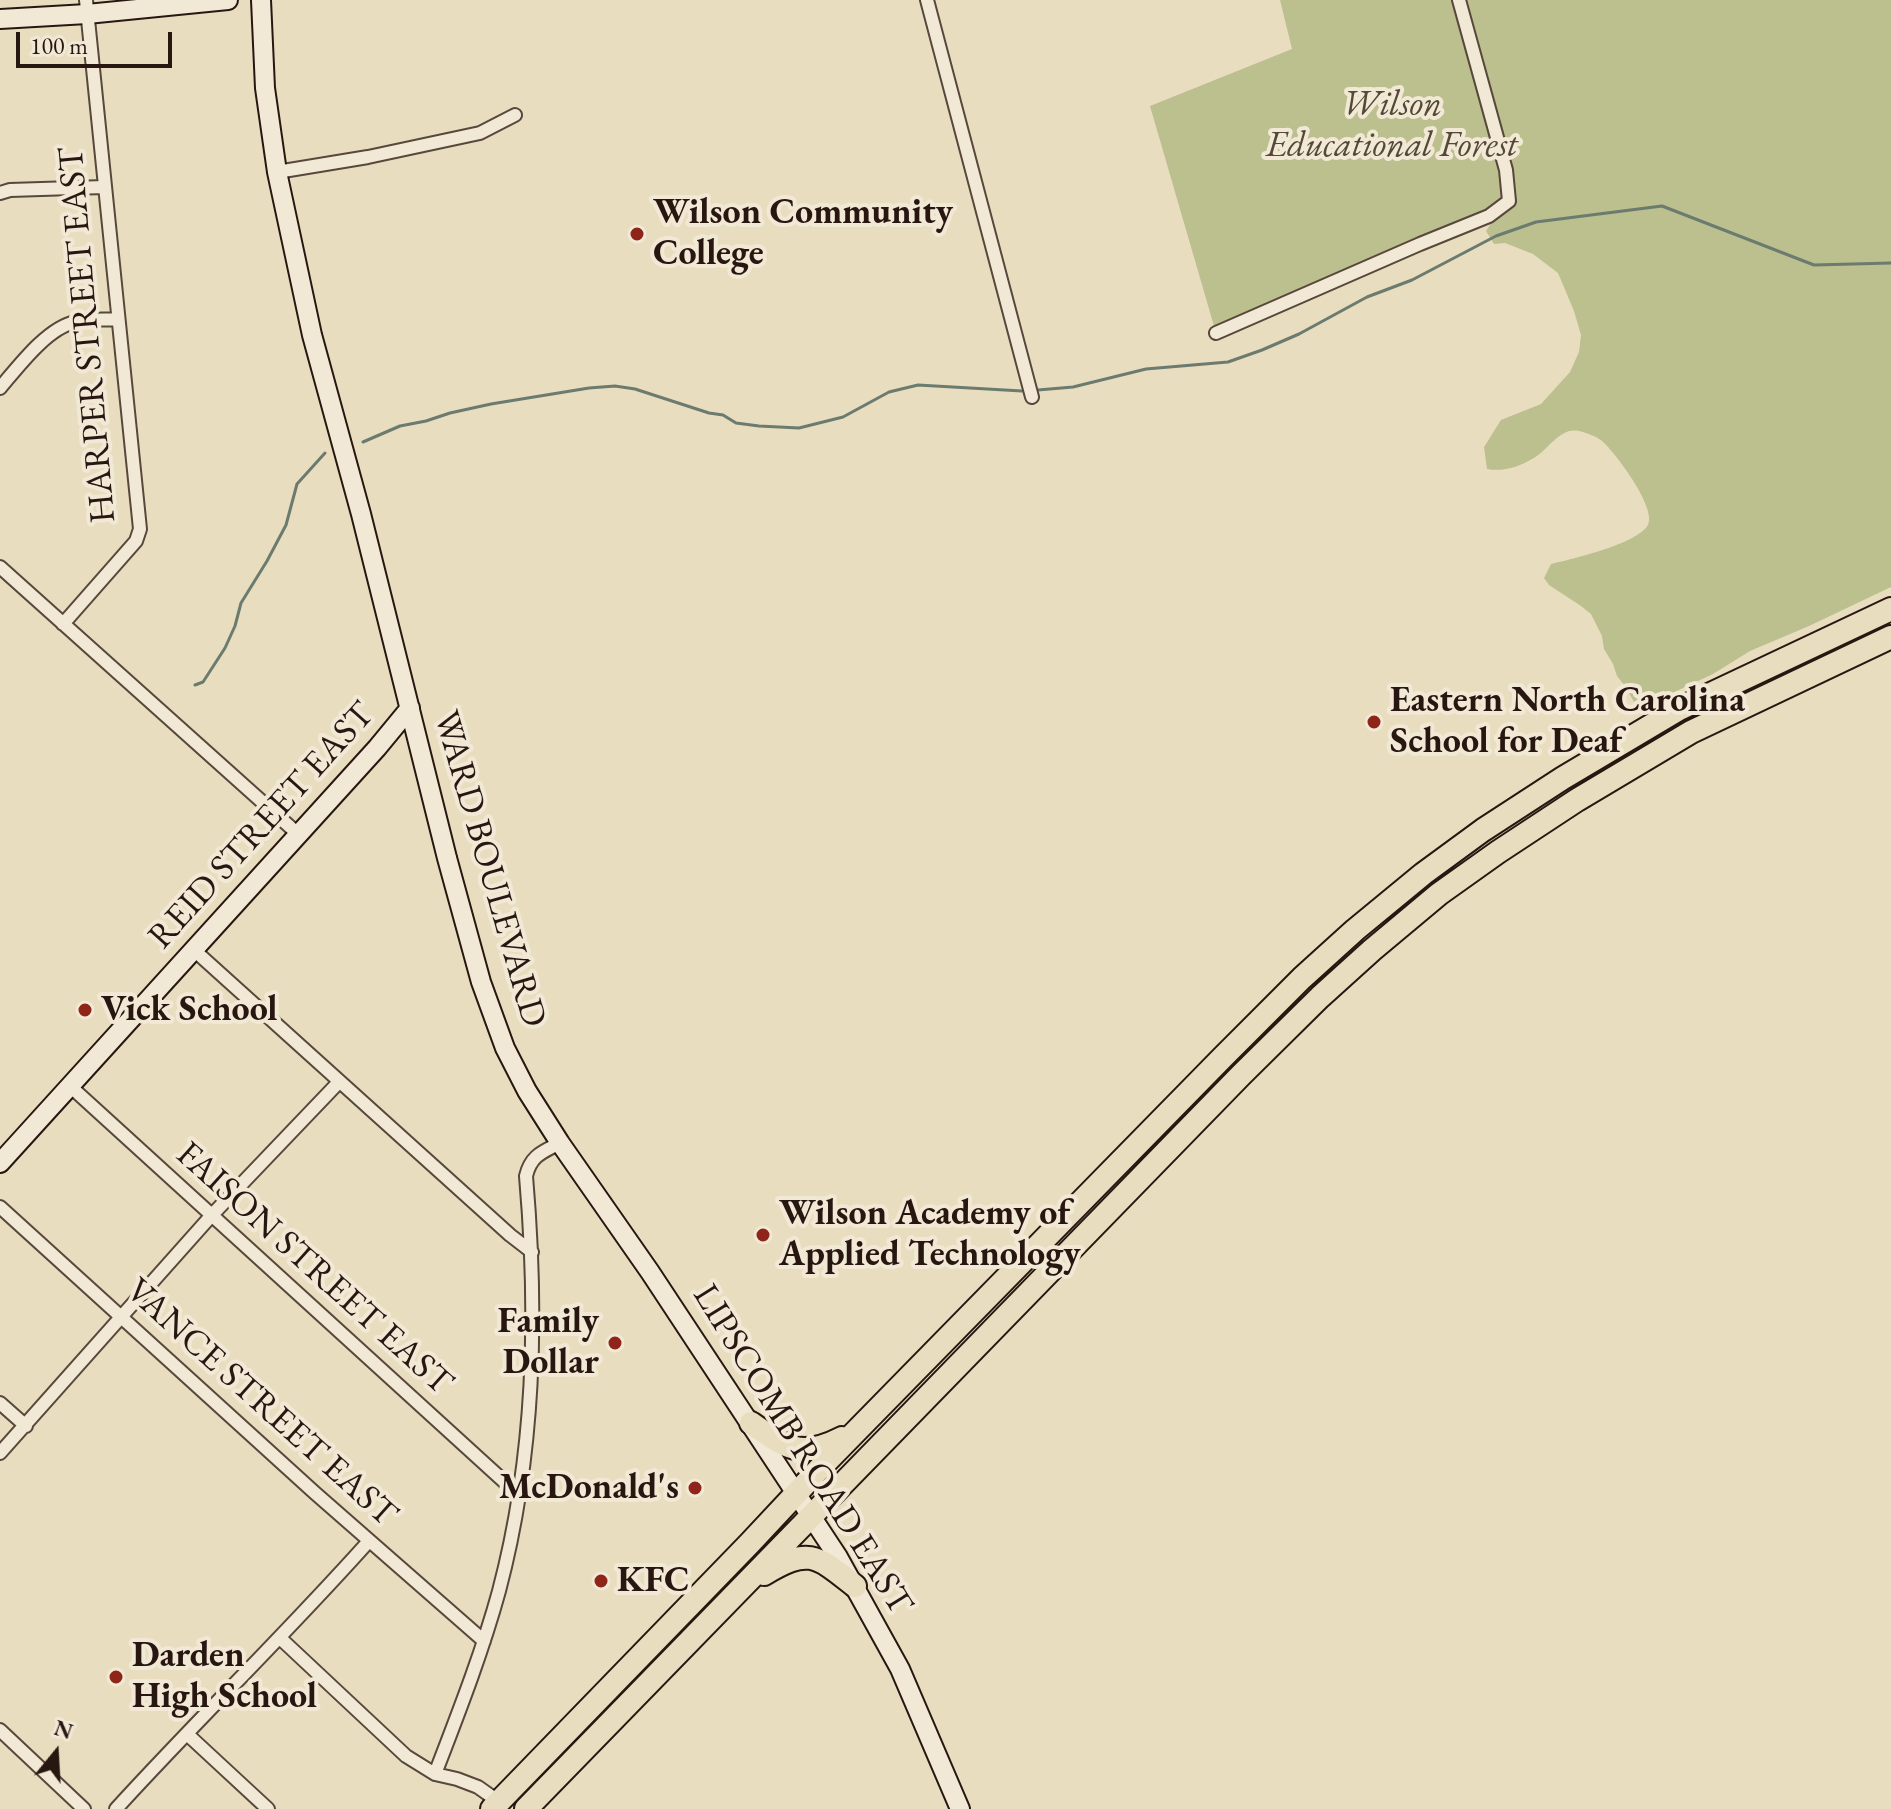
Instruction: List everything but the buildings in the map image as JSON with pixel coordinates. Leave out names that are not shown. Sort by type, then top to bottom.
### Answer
[{"type":"highway","points":[[499,1806],[857,1430],[1302,978],[1355,930],[1483,830],[1563,778],[1679,709],[1891,609]]},
{"type":"highway","points":[[526,1809],[1320,997],[1372,950],[1439,894],[1577,800],[1691,732],[1891,637]]},
{"type":"highway","points":[[751,1423],[781,1443],[802,1450],[821,1448],[857,1430]]},
{"type":"highway","points":[[742,1587],[784,1562],[802,1557],[826,1564],[855,1586]]},
{"type":"main road","points":[[0,19],[86,7],[228,0]]},
{"type":"main road","name":"WARD BOULEVARD","points":[[261,0],[265,88],[277,172],[312,335],[447,858],[481,982],[505,1048],[527,1091],[560,1143]]},
{"type":"main road","name":"REID STREET EAST","points":[[0,1163],[410,708]]},
{"type":"main road","name":"LIPSCOMB ROAD EAST","points":[[560,1143],[797,1492],[855,1586],[900,1669],[960,1809]]},
{"type":"street","points":[[927,0],[1032,397]]},
{"type":"street","points":[[1216,333],[1489,216],[1509,201],[1506,170],[1459,0]]},
{"type":"street","name":"HARPER STREET EAST","points":[[63,624],[136,541],[140,529],[86,7]]},
{"type":"street","points":[[277,172],[368,157],[480,133],[515,115]]},
{"type":"street","points":[[0,193],[10,190],[104,187]]},
{"type":"street","points":[[0,388],[47,338],[67,324],[118,319]]},
{"type":"street","points":[[0,567],[298,834]]},
{"type":"street","points":[[194,950],[500,1227],[532,1252]]},
{"type":"street","points":[[0,1453],[211,1216],[339,1082]]},
{"type":"street","name":"FAISON STREET EAST","points":[[70,1086],[519,1495]]},
{"type":"street","points":[[435,1774],[484,1641],[499,1590],[519,1495],[530,1401],[534,1322],[526,1176],[529,1164],[536,1156],[560,1143]]},
{"type":"street","name":"VANCE STREET EAST","points":[[0,1207],[484,1641]]},
{"type":"street","points":[[0,1403],[26,1426]]},
{"type":"street","points":[[116,1809],[369,1541]]},
{"type":"street","points":[[280,1638],[406,1756],[435,1774],[478,1787],[499,1806]]},
{"type":"street","points":[[0,1730],[84,1809]]},
{"type":"street","points":[[187,1734],[268,1809]]},
{"type":"green space","name":"Wilson Educational Forest","points":[[1280,0],[1891,0],[1891,587],[1750,651],[1713,674],[1638,709],[1617,676],[1591,614],[1549,585],[1544,578],[1551,564],[1618,544],[1642,532],[1648,525],[1649,517],[1633,481],[1602,441],[1579,431],[1560,435],[1534,458],[1522,464],[1505,469],[1487,469],[1484,447],[1501,420],[1541,404],[1570,372],[1579,352],[1581,335],[1558,273],[1533,254],[1505,243],[1494,244],[1486,231],[1493,220],[1216,333],[1150,106],[1292,49]]},
{"type":"waterway","points":[[1038,390],[1073,387],[1146,369],[1228,362],[1299,334],[1367,297],[1412,280],[1496,236],[1536,222],[1662,206],[1814,265],[1891,263]]},
{"type":"waterway","points":[[363,442],[400,426],[450,413],[589,388],[615,386],[635,389],[723,415],[736,423],[799,428],[843,417],[889,392],[918,385],[1022,391]]},
{"type":"waterway","points":[[195,685],[203,682],[225,648],[241,603],[286,525],[297,484],[325,453]]},
{"type":"place","name":"Wilson Community College","points":[[637,234]]},
{"type":"place","name":"Eastern North Carolina School for Deaf","points":[[1374,722]]},
{"type":"place","name":"Vick School","points":[[85,1010]]},
{"type":"place","name":"Wilson Academy of Applied Technology","points":[[763,1235]]},
{"type":"place","name":"Family Dollar","points":[[615,1343]]},
{"type":"place","name":"McDonald's","points":[[695,1488]]},
{"type":"place","name":"KFC","points":[[601,1581]]},
{"type":"place","name":"Darden High School","points":[[116,1677]]}]
